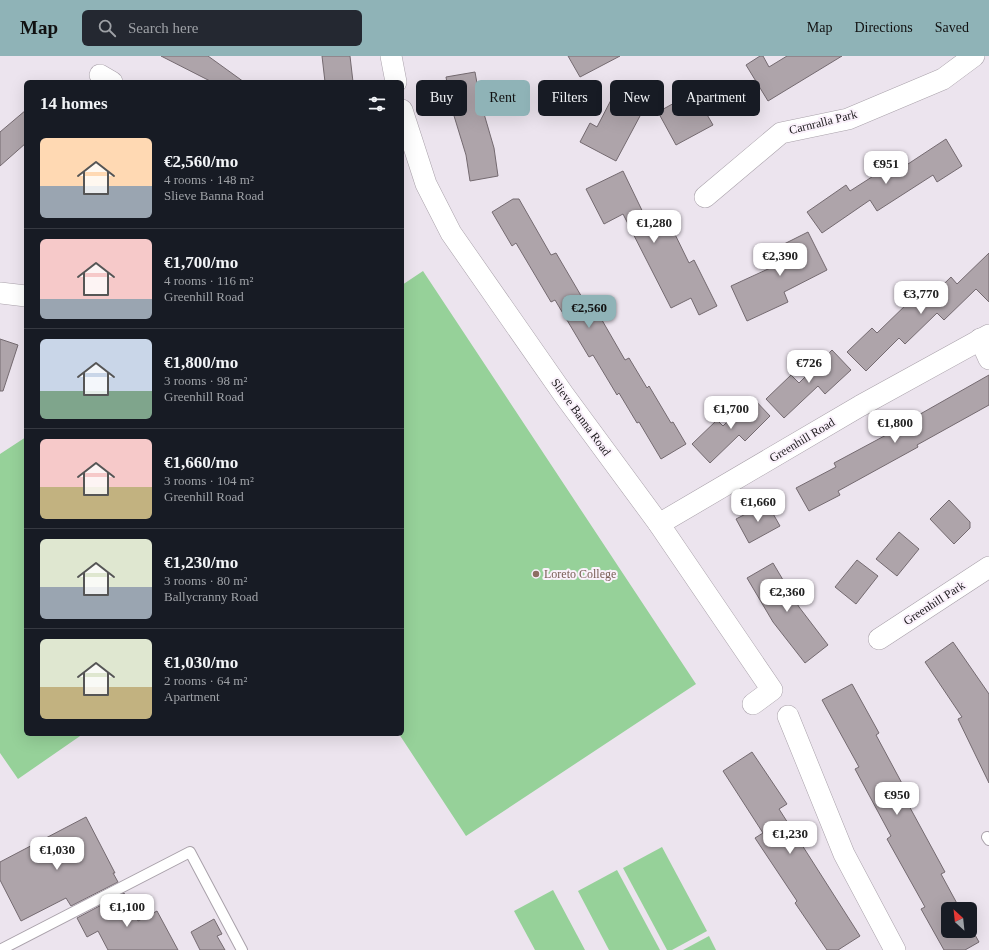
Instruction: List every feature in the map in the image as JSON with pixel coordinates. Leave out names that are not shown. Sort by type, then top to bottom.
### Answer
[{"type":"street","points":[[391,56],[396,80]]},
{"type":"street","name":"Carnralla Park","points":[[705,197],[781,132],[848,119],[943,79],[974,56]]},
{"type":"street","name":"Slieve Banna Road","points":[[404,124],[406,137],[426,184],[451,233],[564,395],[659,524],[772,690],[753,704]]},
{"type":"street","points":[[0,293],[24,296]]},
{"type":"street","points":[[984,337],[989,359]]},
{"type":"street","name":"Greenhill Road","points":[[659,524],[860,406],[984,337]]},
{"type":"street","name":"Greenhill Park","points":[[879,639],[989,567]]},
{"type":"street","points":[[788,716],[844,854],[895,950]]},
{"type":"lane","points":[[0,950],[190,852],[242,950]]},
{"type":"green space","points":[[423,271],[696,684],[466,836],[400,736],[404,736],[404,284]]},
{"type":"green space","points":[[24,438],[24,736],[80,736],[18,779],[0,753],[0,454]]},
{"type":"green space","points":[[662,847],[707,931],[672,950],[667,950],[623,868]]},
{"type":"green space","points":[[617,870],[660,950],[609,950],[578,891]]},
{"type":"green space","points":[[553,890],[585,950],[535,950],[514,911]]},
{"type":"green space","points":[[709,936],[716,950],[683,950]]},
{"type":"building","points":[[161,56],[208,56],[241,80],[208,80]]},
{"type":"building","points":[[322,56],[350,56],[353,80],[325,80]]},
{"type":"building","points":[[568,56],[620,56],[580,77]]},
{"type":"building","points":[[760,56],[763,56],[769,67],[787,56],[842,56],[768,101],[760,88],[760,80],[755,80],[746,65]]},
{"type":"building","points":[[475,72],[476,80],[475,80],[475,116],[485,116],[494,148],[498,176],[470,181],[466,155],[454,116],[467,116],[467,80],[447,80],[446,77]]},
{"type":"building","points":[[610,102],[610,116],[640,116],[616,161],[580,142],[590,123],[597,127]]},
{"type":"building","points":[[672,104],[672,116],[708,116],[713,125],[676,145],[660,116],[664,116],[664,109]]},
{"type":"building","points":[[24,112],[24,145],[0,166],[0,132]]},
{"type":"building","points":[[946,139],[962,166],[937,182],[933,175],[877,211],[870,200],[822,233],[807,212],[846,185],[850,191],[903,157],[908,164]]},
{"type":"building","points":[[623,171],[651,229],[668,220],[689,263],[694,260],[717,306],[699,315],[691,298],[671,308],[623,214],[604,224],[586,189]]},
{"type":"building","points":[[513,199],[519,199],[551,255],[556,253],[590,311],[595,308],[625,360],[629,358],[647,388],[649,386],[671,423],[673,422],[686,444],[661,459],[639,422],[637,423],[619,393],[617,395],[593,355],[589,357],[555,300],[551,302],[516,243],[512,246],[492,212]]},
{"type":"building","points":[[808,232],[827,270],[784,292],[788,302],[747,321],[731,286],[779,264],[772,250]]},
{"type":"building","points":[[989,253],[989,302],[976,289],[944,320],[937,313],[905,344],[899,338],[866,371],[847,352],[872,328],[877,333],[911,300],[919,308],[951,277],[957,284]]},
{"type":"building","points":[[0,339],[18,345],[3,391],[0,391]]},
{"type":"building","points":[[832,350],[851,370],[825,394],[818,386],[784,418],[766,399],[791,375],[799,383]]},
{"type":"building","points":[[989,375],[989,405],[917,445],[918,447],[838,491],[840,495],[809,511],[796,488],[836,467],[834,463],[916,419],[915,417]]},
{"type":"building","points":[[752,397],[770,416],[745,441],[739,435],[710,463],[692,444],[717,420],[723,426]]},
{"type":"building","points":[[949,500],[970,522],[970,528],[954,544],[930,519]]},
{"type":"building","points":[[767,503],[780,526],[749,543],[736,519]]},
{"type":"building","points":[[899,532],[919,549],[897,576],[876,559]]},
{"type":"building","points":[[857,560],[878,576],[856,604],[835,587]]},
{"type":"building","points":[[773,563],[799,607],[828,645],[805,663],[773,622],[747,578]]},
{"type":"building","points":[[953,642],[989,694],[989,783],[958,719],[962,717],[925,662]]},
{"type":"building","points":[[852,684],[879,733],[876,735],[912,802],[908,804],[945,872],[941,874],[956,902],[941,902],[941,938],[977,938],[979,942],[965,950],[944,950],[921,909],[925,907],[887,839],[891,836],[855,769],[859,767],[822,700]]},
{"type":"building","points":[[752,752],[787,804],[779,809],[860,936],[838,950],[827,950],[795,903],[797,901],[755,838],[763,833],[723,771]]},
{"type":"building","points":[[86,817],[115,873],[113,873],[118,882],[71,906],[66,898],[21,921],[0,880],[0,862]]},
{"type":"building","points":[[124,893],[138,921],[157,911],[178,950],[108,950],[98,931],[87,937],[77,918]]},
{"type":"building","points":[[214,919],[222,934],[217,936],[225,950],[200,950],[191,932]]},
{"type":"place","name":"Loreto College","points":[[536,574]]}]
